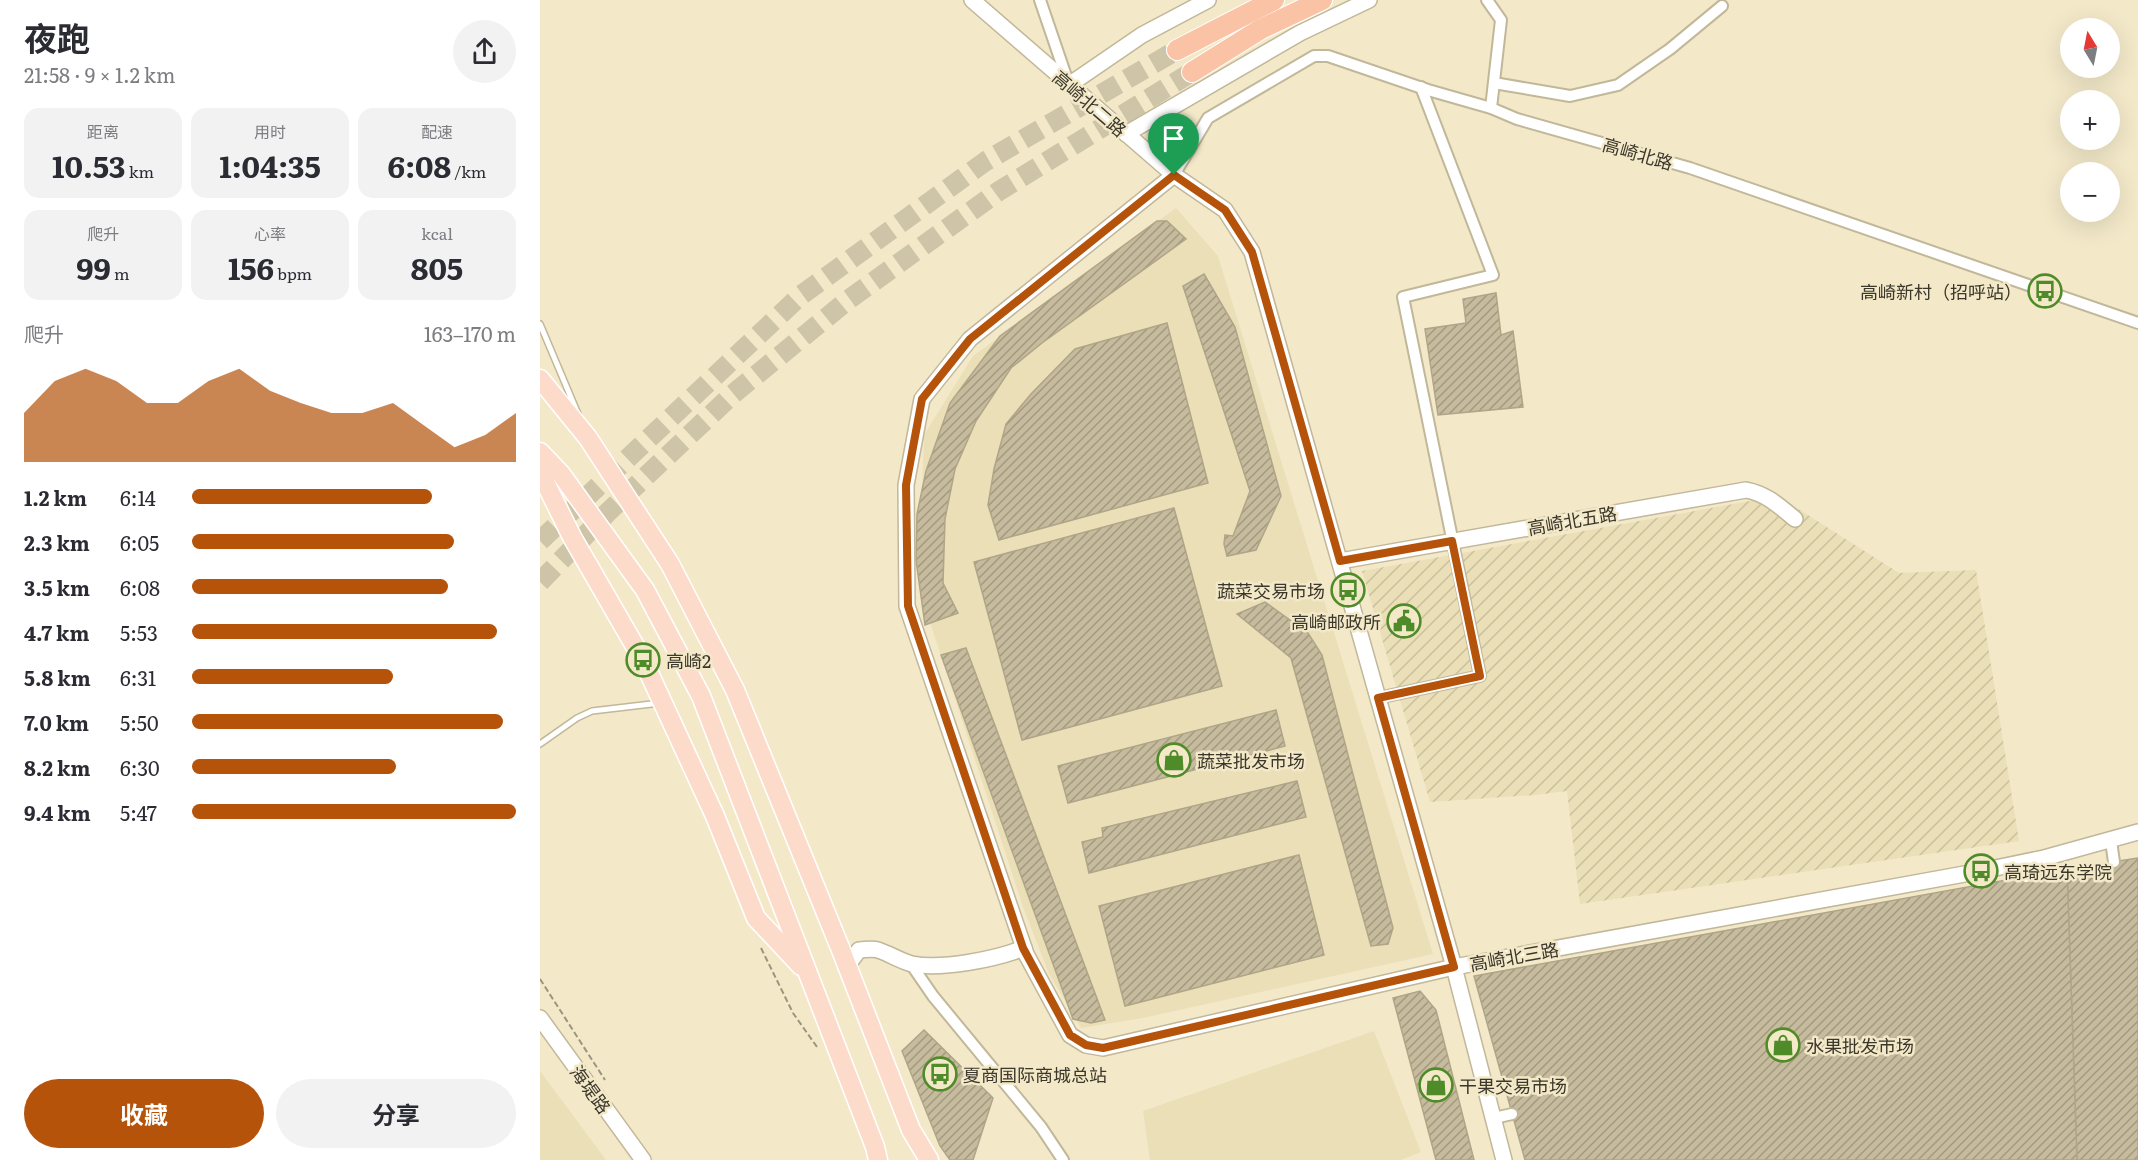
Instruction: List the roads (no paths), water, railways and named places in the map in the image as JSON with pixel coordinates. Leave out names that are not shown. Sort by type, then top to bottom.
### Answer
[{"type":"highway","points":[[1177,50],[1274,0]]},
{"type":"highway","points":[[1192,72],[1261,29],[1322,0]]},
{"type":"main road","points":[[540,379],[588,438],[670,564],[735,690],[848,966],[911,1130],[929,1160]]},
{"type":"main road","points":[[540,452],[561,474],[645,590],[700,696],[878,1156]]},
{"type":"main road","points":[[540,472],[572,537],[643,660],[715,816],[756,918],[809,974]]},
{"type":"street","name":"高崎北二路","points":[[972,0],[1174,175],[1225,210],[1252,252],[1454,967],[1504,1160]]},
{"type":"street","points":[[1040,0],[1069,85],[1142,35],[1208,0]]},
{"type":"street","points":[[1126,134],[1300,33],[1369,0]]},
{"type":"street","points":[[1487,0],[1500,20],[1491,108]]},
{"type":"street","points":[[1494,83],[1570,96],[1618,85],[1670,50],[1722,6]]},
{"type":"street","name":"高崎北路","points":[[1174,175],[1208,118],[1314,56],[1328,56],[1491,108],[1517,119],[1690,168],[2138,323]]},
{"type":"street","points":[[1378,698],[1480,676],[1403,297],[1493,275],[1421,87]]},
{"type":"street","name":"高崎北三路","points":[[1174,175],[970,339],[922,399],[906,485],[908,606],[1023,948],[1070,1035],[1086,1045],[1103,1048],[1454,967],[2027,869],[2138,832]]},
{"type":"street","name":"高崎北五路","points":[[1340,561],[1746,490],[1760,493],[1795,519]]},
{"type":"street","points":[[2111,841],[2114,862]]},
{"type":"street","points":[[848,966],[859,950],[876,949],[893,958],[928,967],[1003,957],[1023,948]]},
{"type":"street","points":[[911,964],[933,996],[1030,1112],[1064,1160]]},
{"type":"street","name":"海堤路","points":[[540,1018],[643,1160]]},
{"type":"street","name":"海堤路","points":[[540,1030],[634,1160]]},
{"type":"street","points":[[1494,1118],[1512,1114]]},
{"type":"lane","points":[[540,324],[588,438]]},
{"type":"lane","points":[[540,744],[577,718],[592,711],[663,703]]},
{"type":"lane","points":[[911,1130],[922,1160]]},
{"type":"tunnel","points":[[540,541],[800,296],[986,161],[1177,50]]},
{"type":"tunnel","points":[[540,582],[607,513],[733,394],[848,300],[999,191],[1192,72]]},
{"type":"place","name":"高崎新村（招呼站）","points":[[2045,291]]},
{"type":"place","name":"蔬菜交易市场","points":[[1348,590]]},
{"type":"place","name":"高崎邮政所","points":[[1404,621]]},
{"type":"place","name":"高崎2","points":[[643,660]]},
{"type":"place","name":"蔬菜批发市场","points":[[1174,760]]},
{"type":"place","name":"高琦远东学院","points":[[1981,871]]},
{"type":"place","name":"水果批发市场","points":[[1783,1045]]},
{"type":"place","name":"夏商国际商城总站","points":[[940,1074]]},
{"type":"place","name":"干果交易市场","points":[[1436,1085]]}]
